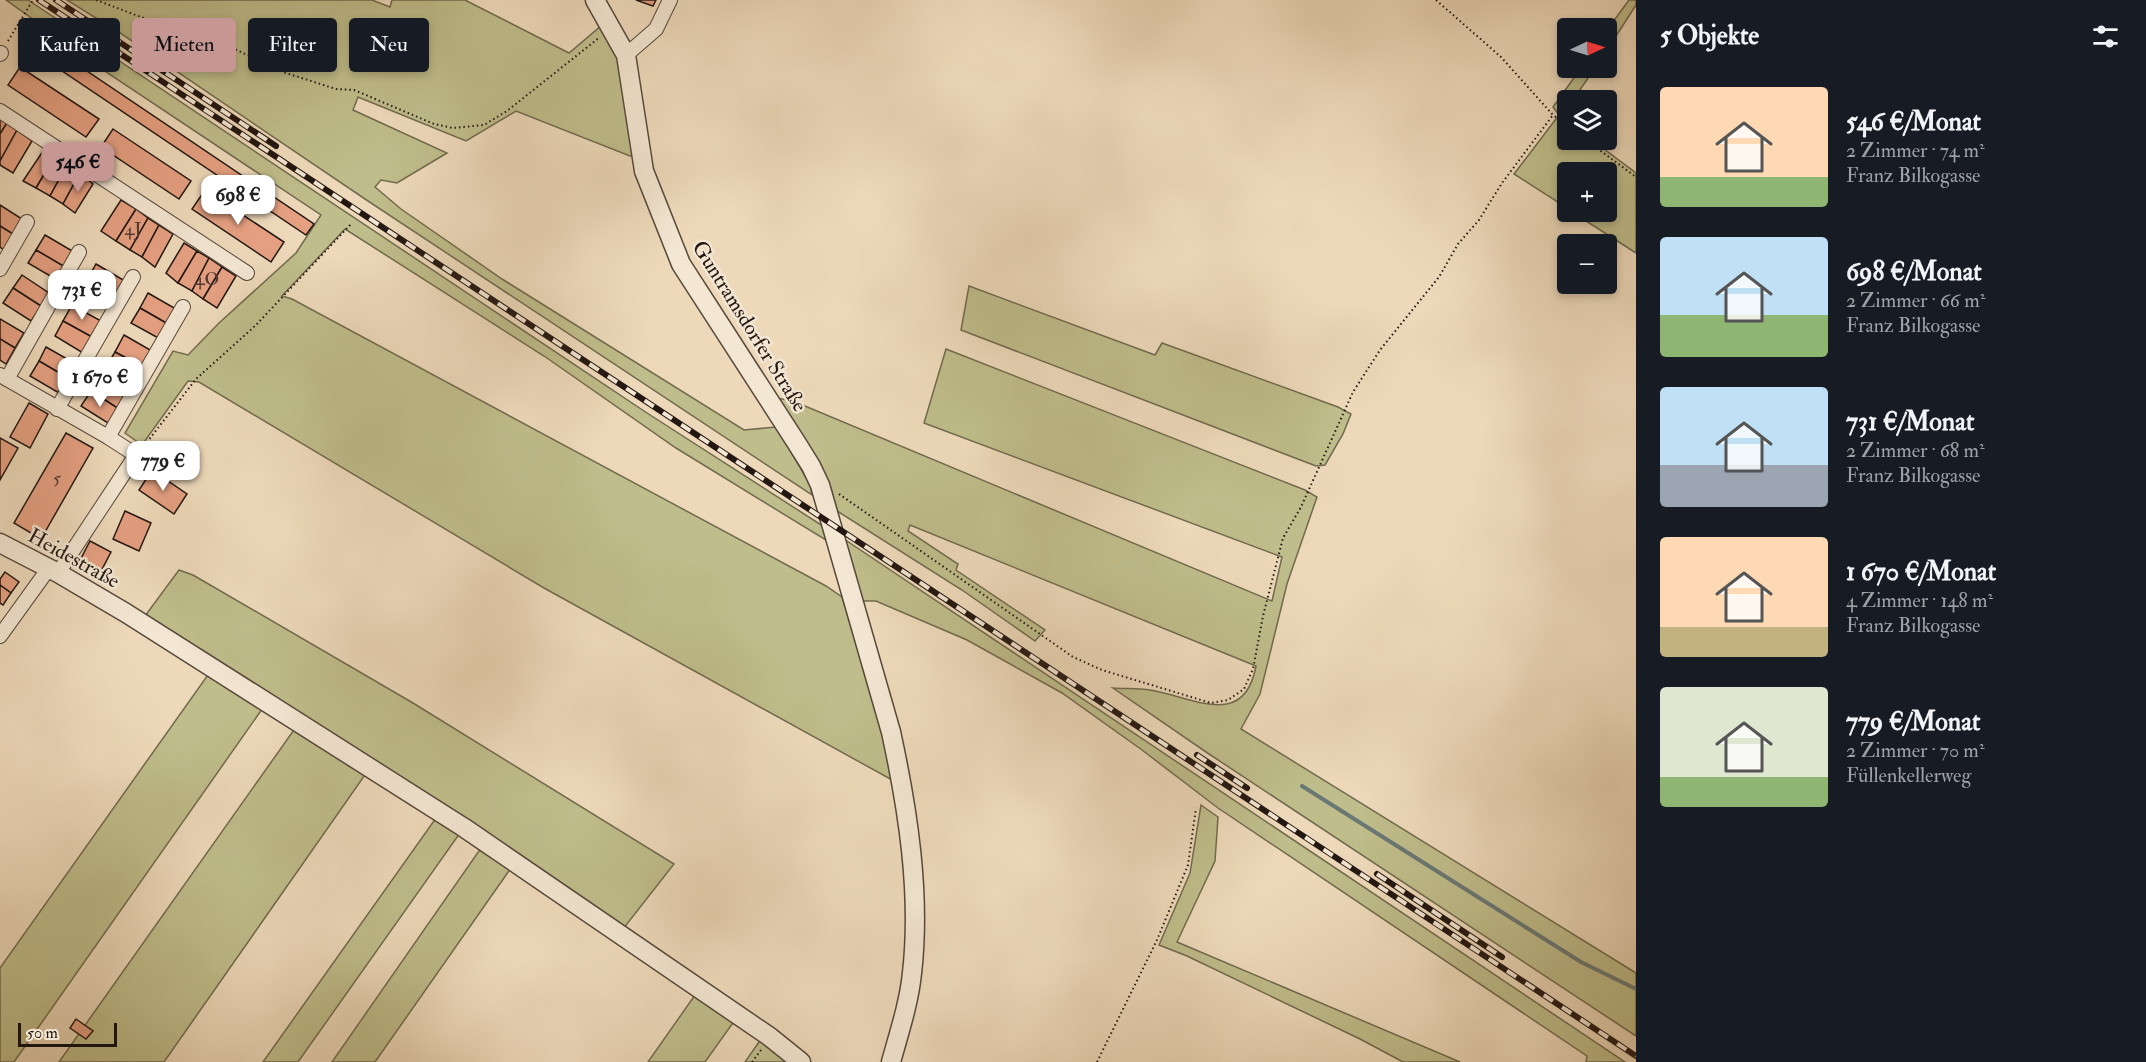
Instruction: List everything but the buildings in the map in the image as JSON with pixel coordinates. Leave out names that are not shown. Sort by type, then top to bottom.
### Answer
[{"type":"street","name":"Guntramsdorfer Straße","points":[[595,0],[626,55],[644,171],[681,264],[812,466],[891,732],[900,771],[907,820],[914,892],[915,938],[912,975],[891,1062]]},
{"type":"street","points":[[626,55],[656,29],[670,0]]},
{"type":"street","points":[[0,111],[247,273]]},
{"type":"street","points":[[0,268],[27,222]]},
{"type":"street","points":[[0,636],[53,570],[136,455],[4,377],[79,252]]},
{"type":"street","points":[[57,409],[133,277]]},
{"type":"street","points":[[108,437],[183,307]]},
{"type":"street","name":"Heidestraße","points":[[0,543],[53,570],[126,613],[463,827],[770,1037],[801,1062]]},
{"type":"path","points":[[0,53],[33,0]]},
{"type":"path","points":[[96,0],[186,34],[213,39],[286,74],[336,89],[354,90],[434,124],[453,128],[484,125],[507,111],[612,28]]},
{"type":"path","points":[[1436,0],[1501,57],[1557,118]]},
{"type":"path","points":[[822,494],[845,497],[1073,657],[1102,670],[1189,697],[1211,703],[1227,700],[1244,689],[1253,669],[1263,616],[1283,538],[1300,507],[1353,392],[1380,350],[1439,277],[1458,244],[1479,220],[1509,174],[1553,115]]},
{"type":"path","points":[[1600,150],[1636,177]]},
{"type":"path","points":[[136,455],[196,379],[256,325],[351,224]]},
{"type":"path","points":[[1097,1062],[1157,940],[1188,865],[1196,808]]},
{"type":"shaded area","points":[[6,0],[28,0],[55,18],[31,18]]},
{"type":"shaded area","points":[[67,0],[372,0],[390,7],[392,0],[465,0],[569,53],[601,26],[619,59],[636,156],[630,156],[516,111],[466,141],[358,97],[353,110],[447,153],[397,183],[381,180],[375,187],[401,209],[502,279],[744,430],[776,427],[810,484],[812,495],[178,72],[236,72],[236,18],[132,18],[132,41],[120,33],[120,18],[96,18]]},
{"type":"shaded area","points":[[1629,0],[1636,0],[1636,5],[1617,34],[1616,18]]},
{"type":"shaded area","points":[[120,61],[132,69],[132,72],[136,72],[647,413],[829,530],[829,542],[676,448],[544,356],[345,229],[282,296],[292,299],[826,586],[842,597],[884,736],[894,781],[544,588],[199,382],[188,381],[142,445],[125,433],[173,351],[188,355],[219,323],[296,253],[321,215],[106,72],[120,72]]},
{"type":"shaded area","points":[[1574,78],[1588,78],[1580,90],[1565,90]]},
{"type":"shaded area","points":[[1557,118],[1557,150],[1605,150],[1636,173],[1636,253],[1617,241],[1617,234],[1606,234],[1588,222],[1617,222],[1617,162],[1557,162],[1557,202],[1514,174]]},
{"type":"shaded area","points":[[969,286],[1155,355],[1162,343],[1338,407],[1351,414],[1343,434],[1325,465],[1316,466],[961,330]]},
{"type":"shaded area","points":[[946,349],[1305,490],[1317,497],[1287,584],[1260,694],[1241,729],[1636,973],[1636,1036],[1113,688],[1150,690],[1214,705],[1228,704],[1240,698],[1250,686],[1256,666],[910,525],[908,531],[958,564],[956,570],[1045,630],[1035,641],[962,590],[837,511],[831,488],[777,398],[793,401],[1272,601],[1282,557],[924,423]]},
{"type":"shaded area","points":[[844,539],[1625,1062],[1586,1062],[1587,1056],[1218,808],[1062,693],[967,640],[876,601],[859,601]]},
{"type":"shaded area","points":[[179,570],[193,575],[413,703],[674,864],[623,929],[145,616]]},
{"type":"shaded area","points":[[210,672],[265,705],[14,1062],[0,1062],[0,968]]},
{"type":"shaded area","points":[[296,727],[367,772],[164,1062],[59,1062]]},
{"type":"shaded area","points":[[1201,805],[1218,817],[1215,861],[1177,942],[1460,1062],[1403,1062],[1187,956],[1159,945],[1190,873]]},
{"type":"shaded area","points":[[436,818],[460,833],[298,1062],[263,1062]]},
{"type":"shaded area","points":[[481,848],[511,868],[375,1062],[332,1062]]},
{"type":"shaded area","points":[[695,995],[735,1020],[705,1062],[648,1062]]},
{"type":"shaded area","points":[[761,1039],[791,1062],[745,1062]]},
{"type":"waterway","points":[[1302,786],[1581,962],[1636,989]]},
{"type":"railway","points":[[39,0],[1636,1056]]},
{"type":"railway","points":[[56,0],[276,146]]},
{"type":"railway","points":[[1197,755],[1247,788]]},
{"type":"railway","points":[[1377,874],[1502,957]]}]
